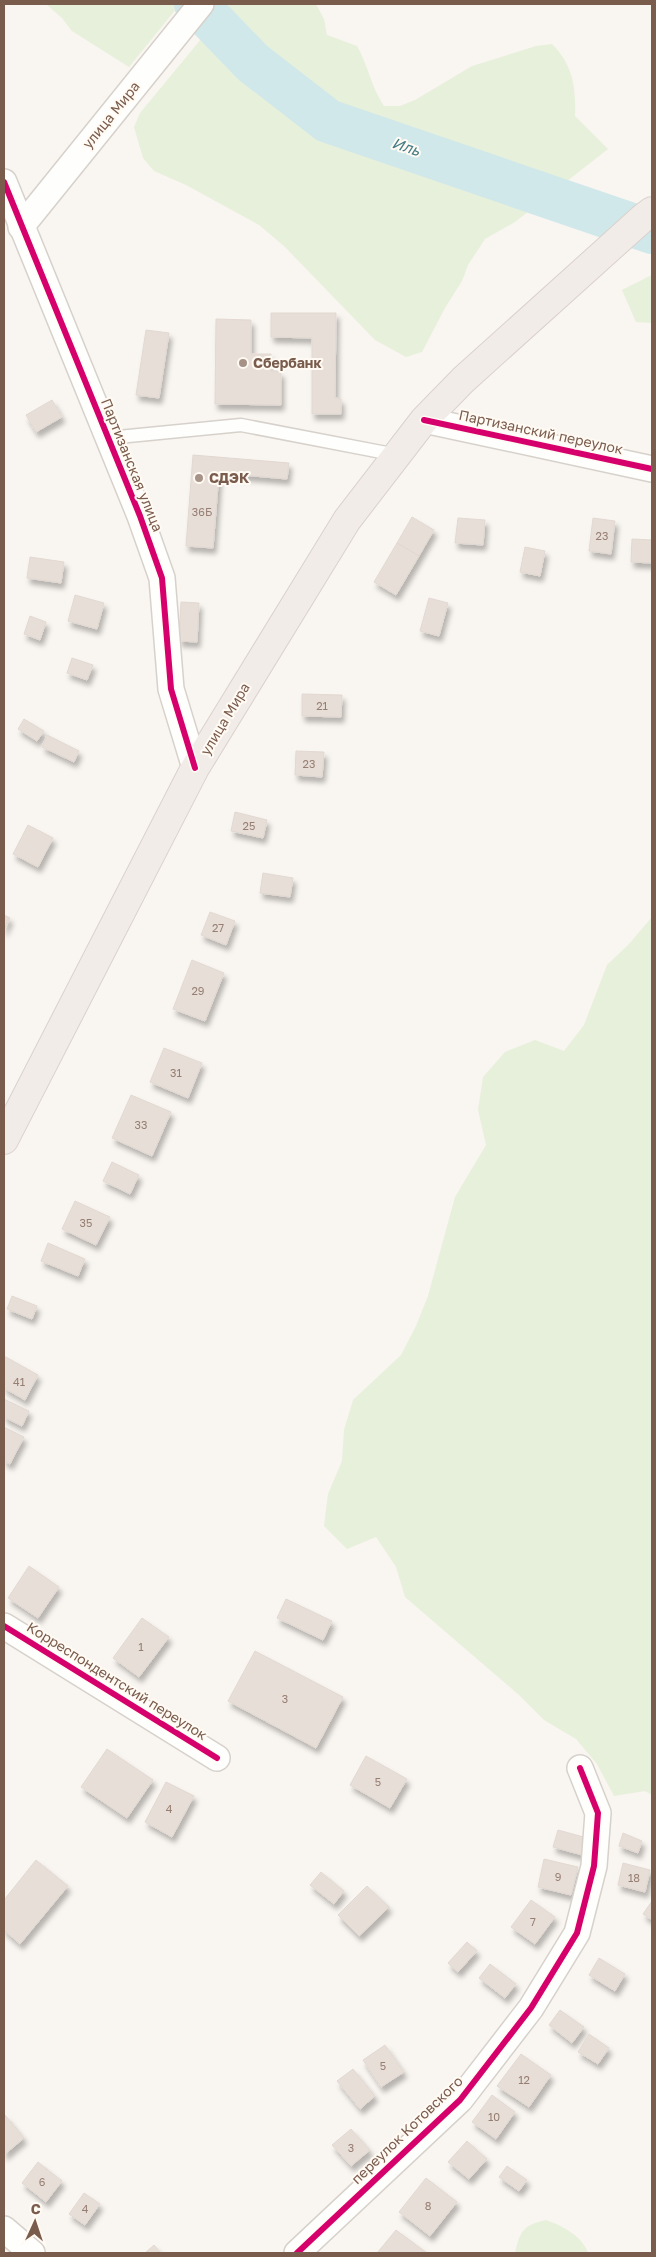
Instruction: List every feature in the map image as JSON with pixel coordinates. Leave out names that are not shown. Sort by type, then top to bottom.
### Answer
[{"type":"highway","name":"улица Мира","points":[[4,1140],[195,768],[347,520],[424,420],[463,380],[652,211]]},
{"type":"street","name":"улица Мира","points":[[21,227],[201,4]]},
{"type":"street","name":"Партизанская улица","points":[[4,182],[140,516],[162,578],[171,689],[195,768]]},
{"type":"street","name":"Партизанский переулок","points":[[424,420],[652,469]]},
{"type":"street","name":"Корреспондентский переулок","points":[[4,1626],[217,1758]]},
{"type":"street","name":"переулок Котовского","points":[[297,2253],[460,2100],[532,2008],[577,1933],[594,1866],[598,1814],[580,1768]]},
{"type":"street","points":[[4,2229],[32,2253]]},
{"type":"lane","points":[[108,438],[241,425],[397,455]]},
{"type":"green space","points":[[46,4],[180,4],[129,67],[72,31],[62,18]]},
{"type":"green space","points":[[230,4],[316,4],[324,19],[327,35],[357,46],[384,106],[400,106],[415,100],[472,66],[536,46],[552,44],[565,60],[572,77],[575,95],[575,116],[608,149],[515,222],[485,239],[468,265],[462,281],[445,308],[422,352],[406,357],[375,340],[284,246],[259,225],[186,185],[154,171],[143,158],[134,127],[140,113]]},
{"type":"green space","points":[[652,275],[652,323],[636,322],[622,290]]},
{"type":"green space","points":[[652,917],[652,1795],[645,1791],[614,1796],[597,1764],[576,1739],[544,1720],[519,1695],[405,1597],[396,1567],[376,1537],[347,1549],[324,1526],[328,1494],[342,1461],[344,1430],[353,1400],[401,1355],[416,1326],[428,1296],[455,1197],[486,1145],[478,1110],[483,1077],[505,1052],[535,1040],[564,1051],[584,1025],[607,965],[629,944]]},
{"type":"green space","points":[[546,2220],[571,2232],[577,2237],[588,2253],[515,2253],[524,2230],[532,2224]]},
{"type":"building","points":[[271,313],[336,313],[335,398],[341,399],[341,414],[312,414],[312,338],[271,337]]},
{"type":"building","name":"Сбербанк","points":[[216,319],[251,320],[251,354],[271,354],[271,371],[281,372],[281,405],[215,404]]},
{"type":"building","points":[[146,330],[169,333],[159,398],[136,395]]},
{"type":"building","points":[[52,400],[62,417],[36,432],[26,415]]},
{"type":"building","points":[[193,455],[289,463],[287,479],[219,473],[213,548],[186,546]]},
{"type":"building","points":[[412,517],[434,530],[419,556],[397,543]]},
{"type":"building","points":[[458,518],[485,520],[483,545],[455,543]]},
{"type":"building","points":[[593,518],[615,521],[611,554],[589,551]]},
{"type":"building","points":[[632,539],[652,540],[652,563],[631,562]]},
{"type":"building","points":[[397,543],[419,556],[396,595],[374,582]]},
{"type":"building","points":[[525,547],[545,551],[540,576],[520,572]]},
{"type":"building","points":[[30,557],[64,562],[61,583],[27,578]]},
{"type":"building","points":[[75,595],[104,603],[97,629],[68,621]]},
{"type":"building","points":[[429,598],[448,603],[439,636],[420,631]]},
{"type":"building","points":[[181,602],[199,603],[197,642],[179,641]]},
{"type":"building","points":[[30,616],[46,622],[40,640],[24,634]]},
{"type":"building","points":[[72,658],[93,665],[87,680],[67,673]]},
{"type":"building","points":[[302,694],[342,695],[341,717],[302,716]]},
{"type":"building","points":[[24,719],[44,731],[37,741],[18,729]]},
{"type":"building","points":[[47,735],[79,751],[74,762],[42,747]]},
{"type":"building","points":[[296,751],[324,752],[322,777],[295,775]]},
{"type":"building","points":[[235,812],[267,820],[263,838],[231,831]]},
{"type":"building","points":[[28,825],[53,838],[38,867],[13,854]]},
{"type":"building","points":[[263,873],[293,878],[290,897],[260,893]]},
{"type":"building","points":[[210,912],[235,921],[226,945],[201,935]]},
{"type":"building","points":[[4,915],[10,918],[4,931]]},
{"type":"building","points":[[192,960],[224,973],[205,1021],[173,1009]]},
{"type":"building","points":[[164,1048],[202,1063],[188,1098],[150,1082]]},
{"type":"building","points":[[131,1095],[171,1112],[152,1156],[112,1138]]},
{"type":"building","points":[[112,1162],[139,1175],[130,1194],[103,1181]]},
{"type":"building","points":[[75,1201],[110,1217],[96,1245],[62,1229]]},
{"type":"building","points":[[48,1243],[85,1259],[78,1276],[41,1261]]},
{"type":"building","points":[[12,1296],[37,1306],[32,1319],[7,1309]]},
{"type":"building","points":[[4,1356],[38,1375],[25,1400],[4,1388]]},
{"type":"building","points":[[4,1399],[29,1411],[22,1426],[4,1417]]},
{"type":"building","points":[[4,1427],[24,1437],[10,1464],[4,1461]]},
{"type":"building","points":[[29,1566],[59,1587],[38,1618],[8,1598]]},
{"type":"building","points":[[286,1599],[332,1621],[323,1640],[277,1618]]},
{"type":"building","points":[[142,1618],[169,1637],[139,1677],[113,1658]]},
{"type":"building","points":[[255,1651],[343,1697],[316,1748],[228,1701]]},
{"type":"building","points":[[107,1749],[153,1780],[127,1818],[81,1787]]},
{"type":"building","points":[[366,1756],[407,1779],[390,1808],[350,1785]]},
{"type":"building","points":[[166,1782],[194,1796],[172,1837],[145,1822]]},
{"type":"building","points":[[558,1830],[587,1838],[582,1855],[553,1847]]},
{"type":"building","points":[[623,1833],[642,1841],[638,1853],[619,1846]]},
{"type":"building","points":[[544,1859],[578,1867],[571,1895],[538,1887]]},
{"type":"building","points":[[36,1860],[68,1886],[20,1944],[4,1930],[4,1900]]},
{"type":"building","points":[[623,1863],[650,1870],[645,1892],[618,1885]]},
{"type":"building","points":[[321,1872],[344,1891],[334,1904],[310,1885]]},
{"type":"building","points":[[367,1886],[389,1907],[359,1936],[338,1915]]},
{"type":"building","points":[[531,1900],[555,1917],[535,1944],[511,1927]]},
{"type":"building","points":[[652,1901],[652,1920],[643,1914]]},
{"type":"building","points":[[467,1942],[477,1951],[458,1972],[448,1963]]},
{"type":"building","points":[[599,1958],[625,1974],[615,1991],[589,1975]]},
{"type":"building","points":[[490,1964],[516,1984],[505,1998],[479,1978]]},
{"type":"building","points":[[560,2010],[584,2027],[572,2043],[549,2025]]},
{"type":"building","points":[[589,2034],[609,2048],[598,2064],[578,2052]]},
{"type":"building","points":[[385,2045],[404,2072],[381,2087],[363,2060]]},
{"type":"building","points":[[521,2054],[551,2075],[529,2107],[497,2086]]},
{"type":"building","points":[[353,2069],[375,2096],[360,2109],[337,2081]]},
{"type":"building","points":[[492,2095],[515,2112],[496,2139],[472,2122]]},
{"type":"building","points":[[4,2116],[24,2138],[4,2155]]},
{"type":"building","points":[[351,2129],[370,2150],[351,2166],[332,2145]]},
{"type":"building","points":[[467,2141],[487,2159],[469,2179],[448,2162]]},
{"type":"building","points":[[38,2162],[62,2181],[46,2202],[22,2183]]},
{"type":"building","points":[[507,2166],[527,2180],[519,2191],[499,2177]]},
{"type":"building","points":[[426,2178],[457,2202],[430,2236],[399,2212]]},
{"type":"building","points":[[84,2193],[100,2204],[85,2225],[69,2214]]},
{"type":"building","points":[[396,2230],[427,2253],[377,2253]]},
{"type":"building","points":[[154,2245],[161,2253],[145,2253]]},
{"type":"waterway","name":"Иль","points":[[196,4],[253,63],[328,121],[652,232]]},
{"type":"cycle path","points":[[4,182],[140,516],[162,578],[171,689],[195,768]]},
{"type":"cycle path","points":[[424,420],[652,469]]},
{"type":"cycle path","points":[[4,1626],[217,1758]]},
{"type":"cycle path","points":[[297,2253],[460,2100],[531,2008],[577,1933],[594,1866],[598,1813],[580,1768]]},
{"type":"place","name":"Сбербанк","points":[[243,363]]},
{"type":"place","name":"СДЭК","points":[[199,478]]}]
